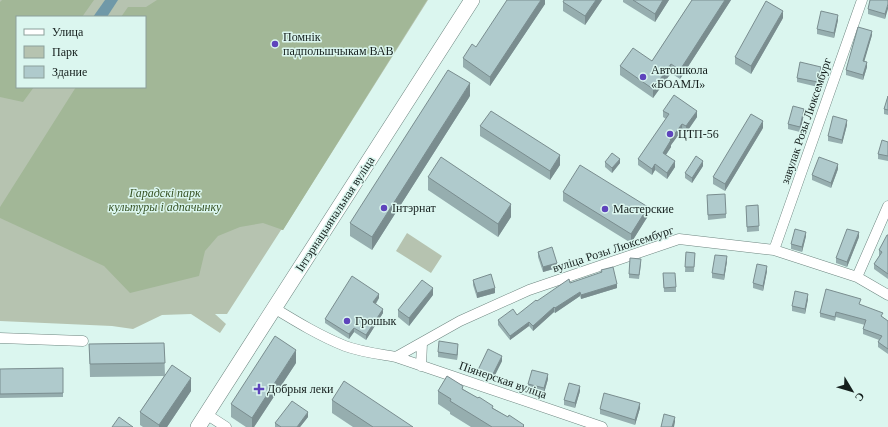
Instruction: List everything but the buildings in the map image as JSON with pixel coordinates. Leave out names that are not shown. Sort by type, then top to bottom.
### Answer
[{"type":"main road","name":"Інтэрнацыянальная вуліца","points":[[198,427],[472,0]]},
{"type":"street","name":"завулак Розы Люксембург","points":[[774,250],[862,0]]},
{"type":"street","points":[[858,277],[888,206]]},
{"type":"street","name":"вуліца Розы Люксембург","points":[[396,357],[460,321],[530,290],[679,239],[774,250],[858,277],[888,295]]},
{"type":"street","name":"Піянерская вуліца","points":[[274,308],[310,330],[346,346],[364,352],[396,357],[602,427]]},
{"type":"street","points":[[0,338],[83,341]]},
{"type":"street","points":[[421,366],[422,343]]},
{"type":"street","points":[[206,414],[226,427]]},
{"type":"green space","name":"Гарадскі парк культуры і адпачынку","points":[[0,0],[428,0],[283,230],[281,230],[227,314],[215,314],[226,324],[220,333],[191,314],[162,315],[133,329],[112,326],[0,321]]},
{"type":"green space","points":[[2,0],[94,0],[83,16],[16,16],[16,88],[33,88],[23,102],[0,97],[0,2]]},
{"type":"green space","name":"Гарадскі парк культуры і адпачынку","points":[[157,0],[427,0],[283,230],[263,223],[240,227],[218,236],[205,251],[199,276],[130,293],[104,266],[0,218],[0,207],[75,88],[146,88],[146,16],[122,16],[128,7],[146,7]]},
{"type":"green space","points":[[407,233],[442,256],[431,273],[396,251]]},
{"type":"water","points":[[105,0],[118,0],[108,16],[94,16]]},
{"type":"place","name":"Помнік падпольшчыкам ВАВ","points":[[275,44]]},
{"type":"place","name":"Автошкола «БОАМЛ»","points":[[643,77]]},
{"type":"place","name":"ЦТП-56","points":[[670,134]]},
{"type":"place","name":"Інтэрнат","points":[[384,208]]},
{"type":"place","name":"Мастерские","points":[[605,209]]},
{"type":"place","name":"Грошык","points":[[347,321]]},
{"type":"place","name":"Добрыя леки","points":[[259,389]]}]
